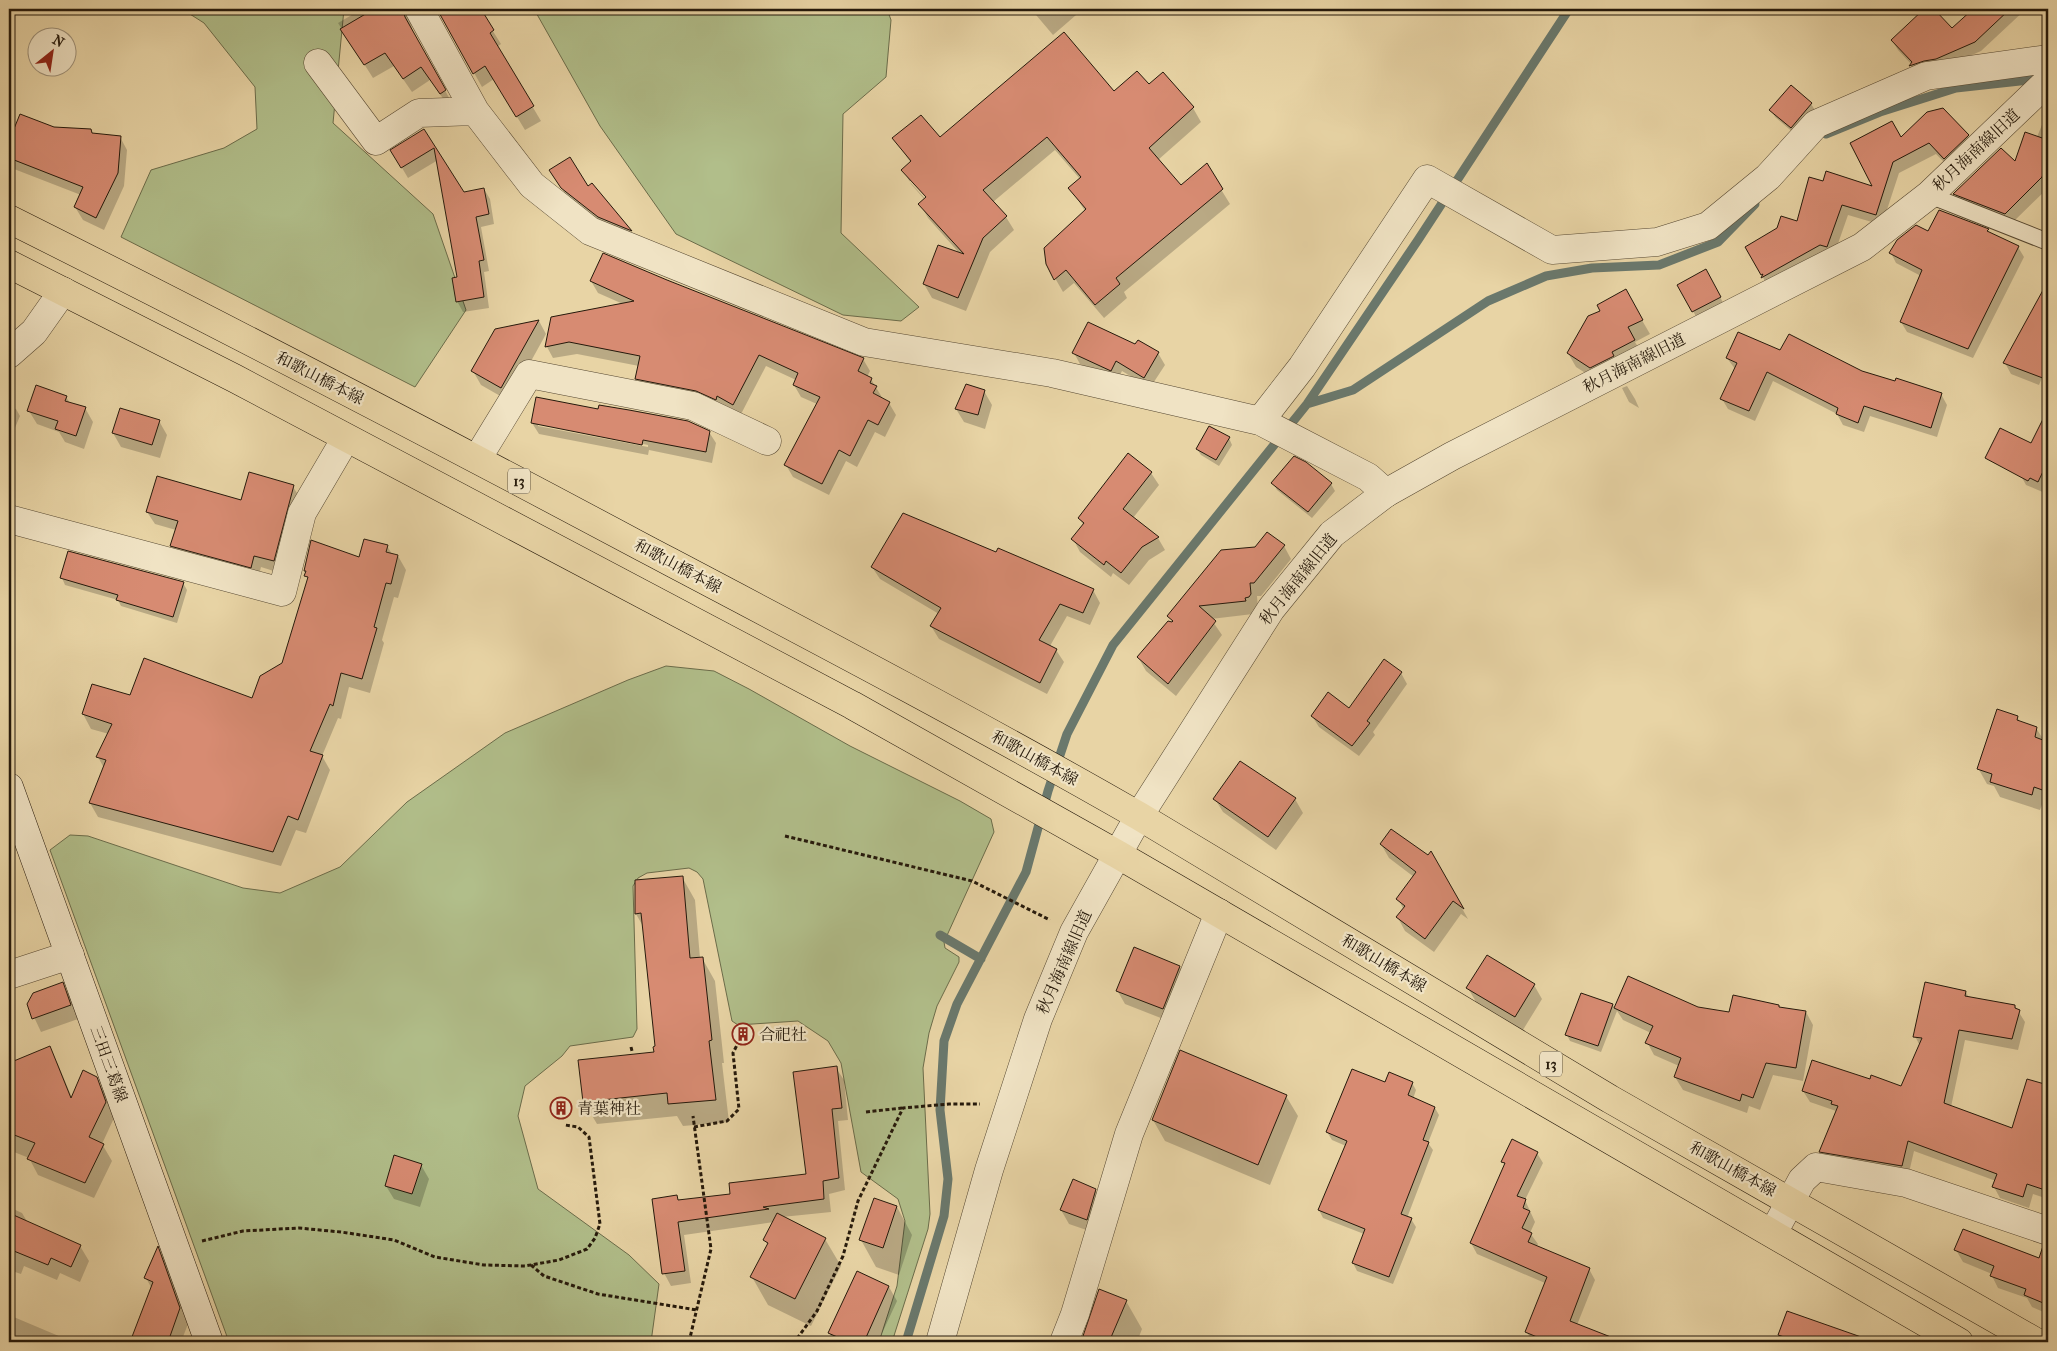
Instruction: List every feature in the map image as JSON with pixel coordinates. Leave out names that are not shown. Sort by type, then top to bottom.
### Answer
[{"type":"main road","name":"和歌山橋本線","points":[[9,219],[477,459],[879,672],[1070,776],[1610,1099],[2036,1342]]},
{"type":"main road","name":"13","points":[[9,264],[346,438],[852,706],[1117,854],[1959,1342]]},
{"type":"street","points":[[419,9],[475,111],[532,185],[590,232],[864,342],[1052,373],[1265,424],[1368,477],[1386,493]]},
{"type":"street","points":[[1265,424],[1427,179],[1552,250],[1657,242],[1708,226],[1768,177],[1816,124],[1926,76],[2048,59]]},
{"type":"street","points":[[318,63],[376,141],[418,114],[475,111]]},
{"type":"street","name":"秋月海南線旧道","points":[[943,1341],[989,1170],[1038,1019],[1074,932],[1139,816],[1271,609],[1332,534],[1386,493],[1460,452],[1862,247],[1929,195],[2041,88]]},
{"type":"street","points":[[9,354],[34,332],[64,291]]},
{"type":"street","points":[[477,459],[529,374],[693,406],[767,441]]},
{"type":"street","points":[[9,519],[282,592],[302,513],[346,438]]},
{"type":"street","name":"三田三葛線","points":[[9,786],[209,1342]]},
{"type":"street","points":[[1064,1342],[1076,1314],[1129,1134],[1219,913]]},
{"type":"street","points":[[9,975],[70,955]]},
{"type":"street","points":[[1773,1233],[1802,1180],[1816,1167],[1906,1183],[2048,1231]]},
{"type":"lane","points":[[1929,195],[2048,242]]},
{"type":"path","points":[[786,836],[972,881],[1031,910]]},
{"type":"path","points":[[694,1127],[727,1122],[739,1109],[733,1052],[739,1042]]},
{"type":"path","points":[[866,1112],[949,1104]]},
{"type":"path","points":[[792,1342],[796,1340],[817,1311],[843,1256],[858,1201],[903,1108]]},
{"type":"path","points":[[689,1342],[711,1249],[693,1116]]},
{"type":"path","points":[[175,1248],[243,1231],[299,1228],[394,1240],[435,1257],[484,1265],[531,1265],[559,1260],[587,1249],[595,1238],[600,1224],[588,1137],[578,1127],[565,1125]]},
{"type":"path","points":[[531,1265],[544,1276],[598,1294],[697,1310]]},
{"type":"green space","points":[[182,9],[344,9],[333,123],[433,214],[466,310],[415,387],[121,237],[151,170],[224,148],[257,129],[255,87],[204,23]]},
{"type":"green space","points":[[534,9],[887,9],[891,20],[886,77],[843,114],[841,233],[919,307],[901,321],[843,315],[676,234],[600,126]]},
{"type":"green space","points":[[666,666],[714,671],[850,746],[960,801],[991,819],[994,832],[944,942],[945,948],[959,957],[959,962],[937,1006],[929,1033],[923,1068],[930,1214],[928,1229],[892,1342],[879,1342],[897,1286],[905,1221],[898,1199],[861,1172],[841,1063],[828,1041],[798,1021],[738,1025],[732,1021],[703,879],[697,872],[689,868],[647,873],[638,878],[633,886],[637,1029],[633,1037],[570,1046],[562,1056],[525,1086],[518,1116],[538,1189],[629,1255],[659,1284],[651,1342],[229,1342],[50,850],[70,835],[88,836],[243,888],[280,893],[340,867],[407,802],[505,733],[628,680]]},
{"type":"building","points":[[374,9],[403,9],[405,17],[446,90],[440,94],[421,67],[403,79],[385,53],[364,65],[340,29]]},
{"type":"building","points":[[437,9],[481,9],[494,30],[490,33],[534,106],[516,117],[485,66],[473,74]]},
{"type":"building","points":[[1924,9],[1934,9],[1952,28],[1973,9],[2010,9],[1975,42],[1936,59],[1909,66],[1912,62],[1891,40]]},
{"type":"building","points":[[1064,32],[1114,91],[1137,71],[1149,84],[1163,72],[1194,107],[1149,148],[1181,185],[1207,163],[1223,189],[1116,278],[1120,284],[1095,305],[1066,270],[1054,280],[1046,264],[1044,248],[1086,209],[1068,188],[1081,177],[1047,137],[983,190],[1007,216],[983,238],[958,298],[923,284],[938,245],[964,254],[918,204],[926,197],[901,170],[911,161],[892,138],[921,115],[940,137]]},
{"type":"building","points":[[1791,85],[1812,103],[1791,128],[1769,110]]},
{"type":"building","points":[[1943,108],[1969,135],[1944,159],[1929,143],[1893,162],[1876,215],[1842,205],[1827,247],[1820,245],[1761,278],[1763,274],[1761,275],[1745,247],[1777,228],[1781,216],[1797,221],[1809,177],[1823,181],[1826,171],[1872,186],[1850,143],[1892,121],[1901,137],[1927,112]]},
{"type":"building","points":[[20,114],[54,127],[91,129],[92,133],[121,136],[118,173],[96,218],[74,207],[83,187],[9,158],[9,141]]},
{"type":"building","points":[[424,129],[464,192],[484,188],[489,214],[476,217],[484,260],[479,261],[484,297],[456,302],[452,278],[457,277],[434,148],[401,168],[390,150]]},
{"type":"building","points":[[2025,132],[2048,140],[2048,160],[2042,177],[2005,214],[1953,194],[2001,148],[2015,161]]},
{"type":"building","points":[[570,157],[588,186],[592,183],[632,231],[598,217],[561,188],[549,170]]},
{"type":"building","points":[[1939,210],[1989,229],[1987,231],[2019,246],[1968,349],[1900,322],[1922,270],[1889,253],[1897,240],[1916,225],[1928,231]]},
{"type":"building","points":[[603,253],[864,358],[858,371],[872,378],[870,383],[877,386],[873,393],[890,402],[878,425],[868,420],[850,456],[839,450],[822,484],[784,465],[820,397],[793,385],[798,373],[759,355],[733,405],[717,396],[716,400],[696,391],[635,379],[640,356],[569,342],[545,347],[551,317],[634,301],[590,281]]},
{"type":"building","points":[[1706,269],[1721,297],[1692,312],[1677,285]]},
{"type":"building","points":[[2048,281],[2048,380],[2003,363]]},
{"type":"building","points":[[1626,289],[1643,320],[1628,327],[1635,340],[1612,352],[1614,356],[1590,368],[1567,353],[1588,316],[1600,311],[1597,305]]},
{"type":"building","points":[[539,320],[501,388],[471,371],[495,329]]},
{"type":"building","points":[[1088,322],[1135,344],[1138,340],[1159,352],[1144,378],[1116,361],[1111,371],[1072,353]]},
{"type":"building","points":[[1738,332],[1780,350],[1789,334],[1862,371],[1895,381],[1896,378],[1942,393],[1931,428],[1864,406],[1858,423],[1836,414],[1838,408],[1767,372],[1749,411],[1720,399],[1737,363],[1726,358]]},
{"type":"building","points":[[966,384],[985,390],[978,415],[955,409]]},
{"type":"building","points":[[36,385],[67,396],[65,401],[86,407],[76,436],[55,429],[58,421],[27,411]]},
{"type":"building","points":[[536,397],[598,409],[599,405],[688,421],[710,431],[706,452],[643,440],[642,445],[531,423]]},
{"type":"building","points":[[120,408],[160,420],[152,445],[112,433]]},
{"type":"building","points":[[2048,409],[2048,461],[2038,482],[2030,478],[2028,481],[1985,458],[2000,428],[2031,443]]},
{"type":"building","points":[[1209,426],[1230,437],[1216,460],[1196,449]]},
{"type":"building","points":[[1128,453],[1152,472],[1123,509],[1159,537],[1142,547],[1121,573],[1106,561],[1104,565],[1071,539],[1084,523],[1078,518]]},
{"type":"building","points":[[1294,456],[1306,462],[1332,483],[1308,512],[1271,483]]},
{"type":"building","points":[[249,472],[294,485],[274,561],[254,556],[251,568],[170,546],[178,521],[146,512],[157,476],[241,500]]},
{"type":"building","points":[[903,513],[996,552],[998,548],[1094,589],[1083,613],[1060,604],[1039,640],[1057,649],[1040,683],[930,626],[941,608],[871,567]]},
{"type":"building","points":[[1267,532],[1285,545],[1254,583],[1250,583],[1251,594],[1245,598],[1246,601],[1199,606],[1216,621],[1168,684],[1137,657],[1168,621],[1173,621],[1167,616],[1221,550],[1255,547]]},
{"type":"building","points":[[364,539],[388,545],[386,552],[398,555],[391,584],[386,583],[374,627],[377,628],[362,679],[341,673],[333,706],[330,704],[310,751],[323,755],[298,820],[288,816],[273,852],[89,803],[106,760],[96,757],[112,724],[82,714],[92,684],[130,695],[144,658],[252,698],[260,676],[282,663],[308,577],[304,576],[306,571],[304,571],[311,540],[359,557]]},
{"type":"building","points":[[68,551],[184,582],[173,617],[116,600],[118,595],[60,578]]},
{"type":"building","points":[[1384,659],[1402,672],[1367,721],[1370,723],[1352,746],[1311,716],[1328,692],[1349,708]]},
{"type":"building","points":[[1997,709],[2018,716],[2017,720],[2037,727],[2035,737],[2048,742],[2048,792],[2034,787],[2032,795],[1990,782],[1992,774],[1977,769]]},
{"type":"building","points":[[1240,761],[1296,798],[1268,837],[1213,799]]},
{"type":"building","points":[[1391,829],[1428,855],[1431,851],[1464,909],[1453,901],[1425,939],[1396,917],[1405,906],[1396,899],[1416,872],[1380,844]]},
{"type":"building","points":[[683,876],[690,958],[703,957],[712,1040],[709,1041],[716,1100],[668,1104],[667,1093],[583,1102],[578,1060],[654,1052],[653,1047],[655,1046],[641,913],[635,914],[635,880]]},
{"type":"building","points":[[1134,947],[1180,966],[1163,1009],[1116,991]]},
{"type":"building","points":[[1487,955],[1535,984],[1515,1017],[1466,988]]},
{"type":"building","points":[[1628,976],[1698,1007],[1729,1012],[1733,995],[1779,1005],[1779,1007],[1806,1011],[1796,1068],[1766,1063],[1753,1098],[1742,1094],[1740,1101],[1674,1077],[1681,1058],[1645,1043],[1653,1026],[1614,1008]]},
{"type":"building","points":[[63,982],[71,1005],[32,1019],[27,1004],[33,993]]},
{"type":"building","points":[[1925,982],[1966,991],[1965,996],[2015,1005],[2015,1008],[2020,1010],[2012,1039],[1959,1030],[1944,1103],[2012,1128],[2027,1079],[2048,1085],[2048,1191],[2027,1184],[2023,1197],[1992,1187],[1997,1174],[1908,1141],[1902,1166],[1819,1152],[1838,1106],[1831,1104],[1832,1101],[1802,1091],[1812,1060],[1870,1079],[1871,1075],[1901,1086],[1922,1038],[1913,1037]]},
{"type":"building","points":[[1581,993],[1613,1004],[1598,1046],[1565,1035]]},
{"type":"building","points":[[50,1046],[71,1098],[83,1070],[97,1077],[106,1102],[89,1137],[104,1144],[85,1183],[27,1159],[35,1143],[9,1133],[9,1063]]},
{"type":"building","points":[[1180,1050],[1287,1095],[1258,1165],[1152,1120]]},
{"type":"building","points":[[837,1066],[842,1108],[832,1109],[839,1178],[823,1181],[824,1199],[763,1207],[769,1209],[678,1222],[685,1271],[662,1274],[652,1199],[677,1195],[678,1200],[730,1194],[729,1183],[806,1174],[793,1072]]},
{"type":"building","points":[[1352,1069],[1385,1082],[1389,1072],[1413,1082],[1408,1095],[1435,1107],[1423,1140],[1429,1142],[1401,1214],[1412,1218],[1389,1277],[1352,1263],[1365,1229],[1318,1210],[1347,1141],[1326,1132]]},
{"type":"building","points":[[1512,1139],[1538,1152],[1517,1196],[1526,1199],[1523,1208],[1530,1211],[1522,1228],[1532,1233],[1528,1242],[1590,1268],[1570,1321],[1621,1342],[1549,1342],[1525,1332],[1547,1277],[1470,1243],[1505,1163],[1501,1162]]},
{"type":"building","points":[[394,1155],[422,1164],[412,1194],[385,1186]]},
{"type":"building","points":[[1073,1179],[1096,1189],[1087,1220],[1060,1210]]},
{"type":"building","points":[[874,1198],[897,1206],[883,1248],[859,1240]]},
{"type":"building","points":[[9,1213],[81,1245],[71,1267],[51,1258],[48,1265],[9,1249]]},
{"type":"building","points":[[777,1213],[826,1238],[795,1299],[750,1277],[768,1243],[763,1240]]},
{"type":"building","points":[[1963,1229],[2039,1258],[2043,1246],[2048,1246],[2048,1305],[2024,1295],[2026,1289],[1990,1276],[1994,1266],[1954,1250]]},
{"type":"building","points":[[158,1246],[180,1308],[168,1342],[130,1342],[153,1282],[144,1278]]},
{"type":"building","points":[[857,1271],[889,1286],[864,1342],[849,1342],[828,1333]]},
{"type":"building","points":[[1099,1289],[1127,1300],[1109,1342],[1081,1342]]},
{"type":"building","points":[[1787,1311],[1864,1338],[1863,1342],[1800,1342],[1778,1335]]},
{"type":"waterway","points":[[906,1342],[944,1216],[948,1179],[940,1110],[944,1041],[957,1004],[1026,872],[1048,791],[1067,734],[1113,645],[1307,404],[1418,240],[1569,9]]},
{"type":"waterway","points":[[1826,134],[1880,112],[1956,88],[2039,79]]},
{"type":"waterway","points":[[1307,404],[1353,390],[1488,301],[1546,276],[1592,268],[1659,265],[1718,242],[1755,204]]},
{"type":"waterway","points":[[940,935],[981,959]]},
{"type":"place","name":"合祀社","points":[[743,1034]]},
{"type":"place","name":"青葉神社","points":[[561,1108]]}]
